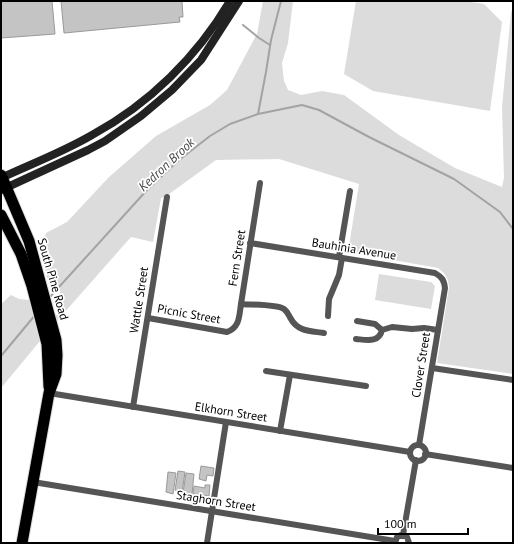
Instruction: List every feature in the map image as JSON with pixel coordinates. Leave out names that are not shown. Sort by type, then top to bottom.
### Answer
[{"type":"highway","name":"South Pine Road","points":[[2,182],[24,226],[36,282],[48,326],[57,347],[56,374],[49,394],[22,543]]},
{"type":"highway","name":"South Pine Road","points":[[1,216],[36,282]]},
{"type":"main road","points":[[2,182],[92,135],[138,105],[182,65],[210,32],[230,1]]},
{"type":"main road","points":[[2,182],[70,159],[106,141],[142,116],[172,90],[201,60],[239,1]]},
{"type":"street","name":"Fern Street","points":[[227,332],[234,329],[237,323],[260,183]]},
{"type":"street","points":[[328,316],[329,299],[339,275],[350,191]]},
{"type":"street","name":"Wattle Street","points":[[134,407],[167,197]]},
{"type":"street","name":"Bauhinia Avenue","points":[[250,243],[435,273],[441,276],[444,281],[445,288]]},
{"type":"street","name":"Clover Street","points":[[419,445],[445,288]]},
{"type":"street","points":[[241,304],[254,306],[264,305],[285,309],[291,320],[300,329],[324,333]]},
{"type":"street","name":"Picnic Street","points":[[148,318],[227,332]]},
{"type":"street","points":[[357,321],[375,324],[382,330]]},
{"type":"street","points":[[382,330],[392,328],[424,328],[438,330]]},
{"type":"street","points":[[356,339],[369,340],[377,338],[381,334],[382,330]]},
{"type":"street","points":[[432,368],[513,380]]},
{"type":"street","points":[[266,371],[366,386]]},
{"type":"street","points":[[280,431],[290,375]]},
{"type":"street","name":"Elkhorn Street","points":[[49,394],[410,452]]},
{"type":"street","points":[[206,543],[226,422]]},
{"type":"street","points":[[419,445],[424,447],[425,454],[423,458],[416,460],[412,458],[410,452],[413,446],[419,445]]},
{"type":"street","points":[[425,454],[513,468]]},
{"type":"street","points":[[403,535],[416,460]]},
{"type":"street","name":"Staghorn Street","points":[[33,482],[395,542]]},
{"type":"street","points":[[395,542],[397,537],[403,535]]},
{"type":"street","points":[[403,535],[409,539],[409,543]]},
{"type":"shaded area","points":[[263,1],[293,1],[288,43],[282,63],[284,81],[288,90],[301,95],[322,91],[344,95],[399,135],[455,168],[502,187],[504,178],[502,107],[511,12],[513,9],[513,374],[437,363],[449,287],[445,274],[438,268],[348,252],[359,184],[279,159],[216,160],[165,197],[161,198],[153,242],[131,237],[56,322],[54,317],[59,311],[54,302],[60,294],[60,289],[59,285],[52,290],[48,283],[42,252],[46,233],[67,222],[109,177],[156,136],[210,105],[227,90],[257,34]]},
{"type":"shaded area","points":[[356,1],[465,1],[484,4],[502,22],[490,111],[373,91],[344,74]]},
{"type":"shaded area","points":[[379,274],[431,282],[435,286],[431,309],[375,300]]},
{"type":"shaded area","points":[[11,295],[19,299],[29,300],[40,341],[1,388],[1,304]]},
{"type":"building","points":[[1,1],[52,1],[55,34],[1,38]]},
{"type":"building","points":[[61,1],[182,1],[183,17],[179,17],[180,22],[64,33]]},
{"type":"building","points":[[201,466],[214,468],[213,476],[207,475],[206,481],[199,479]]},
{"type":"building","points":[[178,471],[185,472],[182,493],[175,490]]},
{"type":"building","points":[[168,472],[176,473],[173,494],[166,492]]},
{"type":"building","points":[[186,473],[194,474],[192,494],[183,493]]},
{"type":"building","points":[[205,485],[210,485],[209,496],[193,494],[194,486],[205,488]]},
{"type":"waterway","points":[[258,114],[271,40],[281,1]]},
{"type":"waterway","points":[[243,25],[270,45]]},
{"type":"waterway","name":"Kedron Brook","points":[[49,298],[147,190],[179,160],[210,136],[230,124],[258,114],[302,105],[319,110],[369,137],[454,179],[500,212],[513,229]]},
{"type":"waterway","name":"Kedron Brook","points":[[1,356],[36,314]]}]
